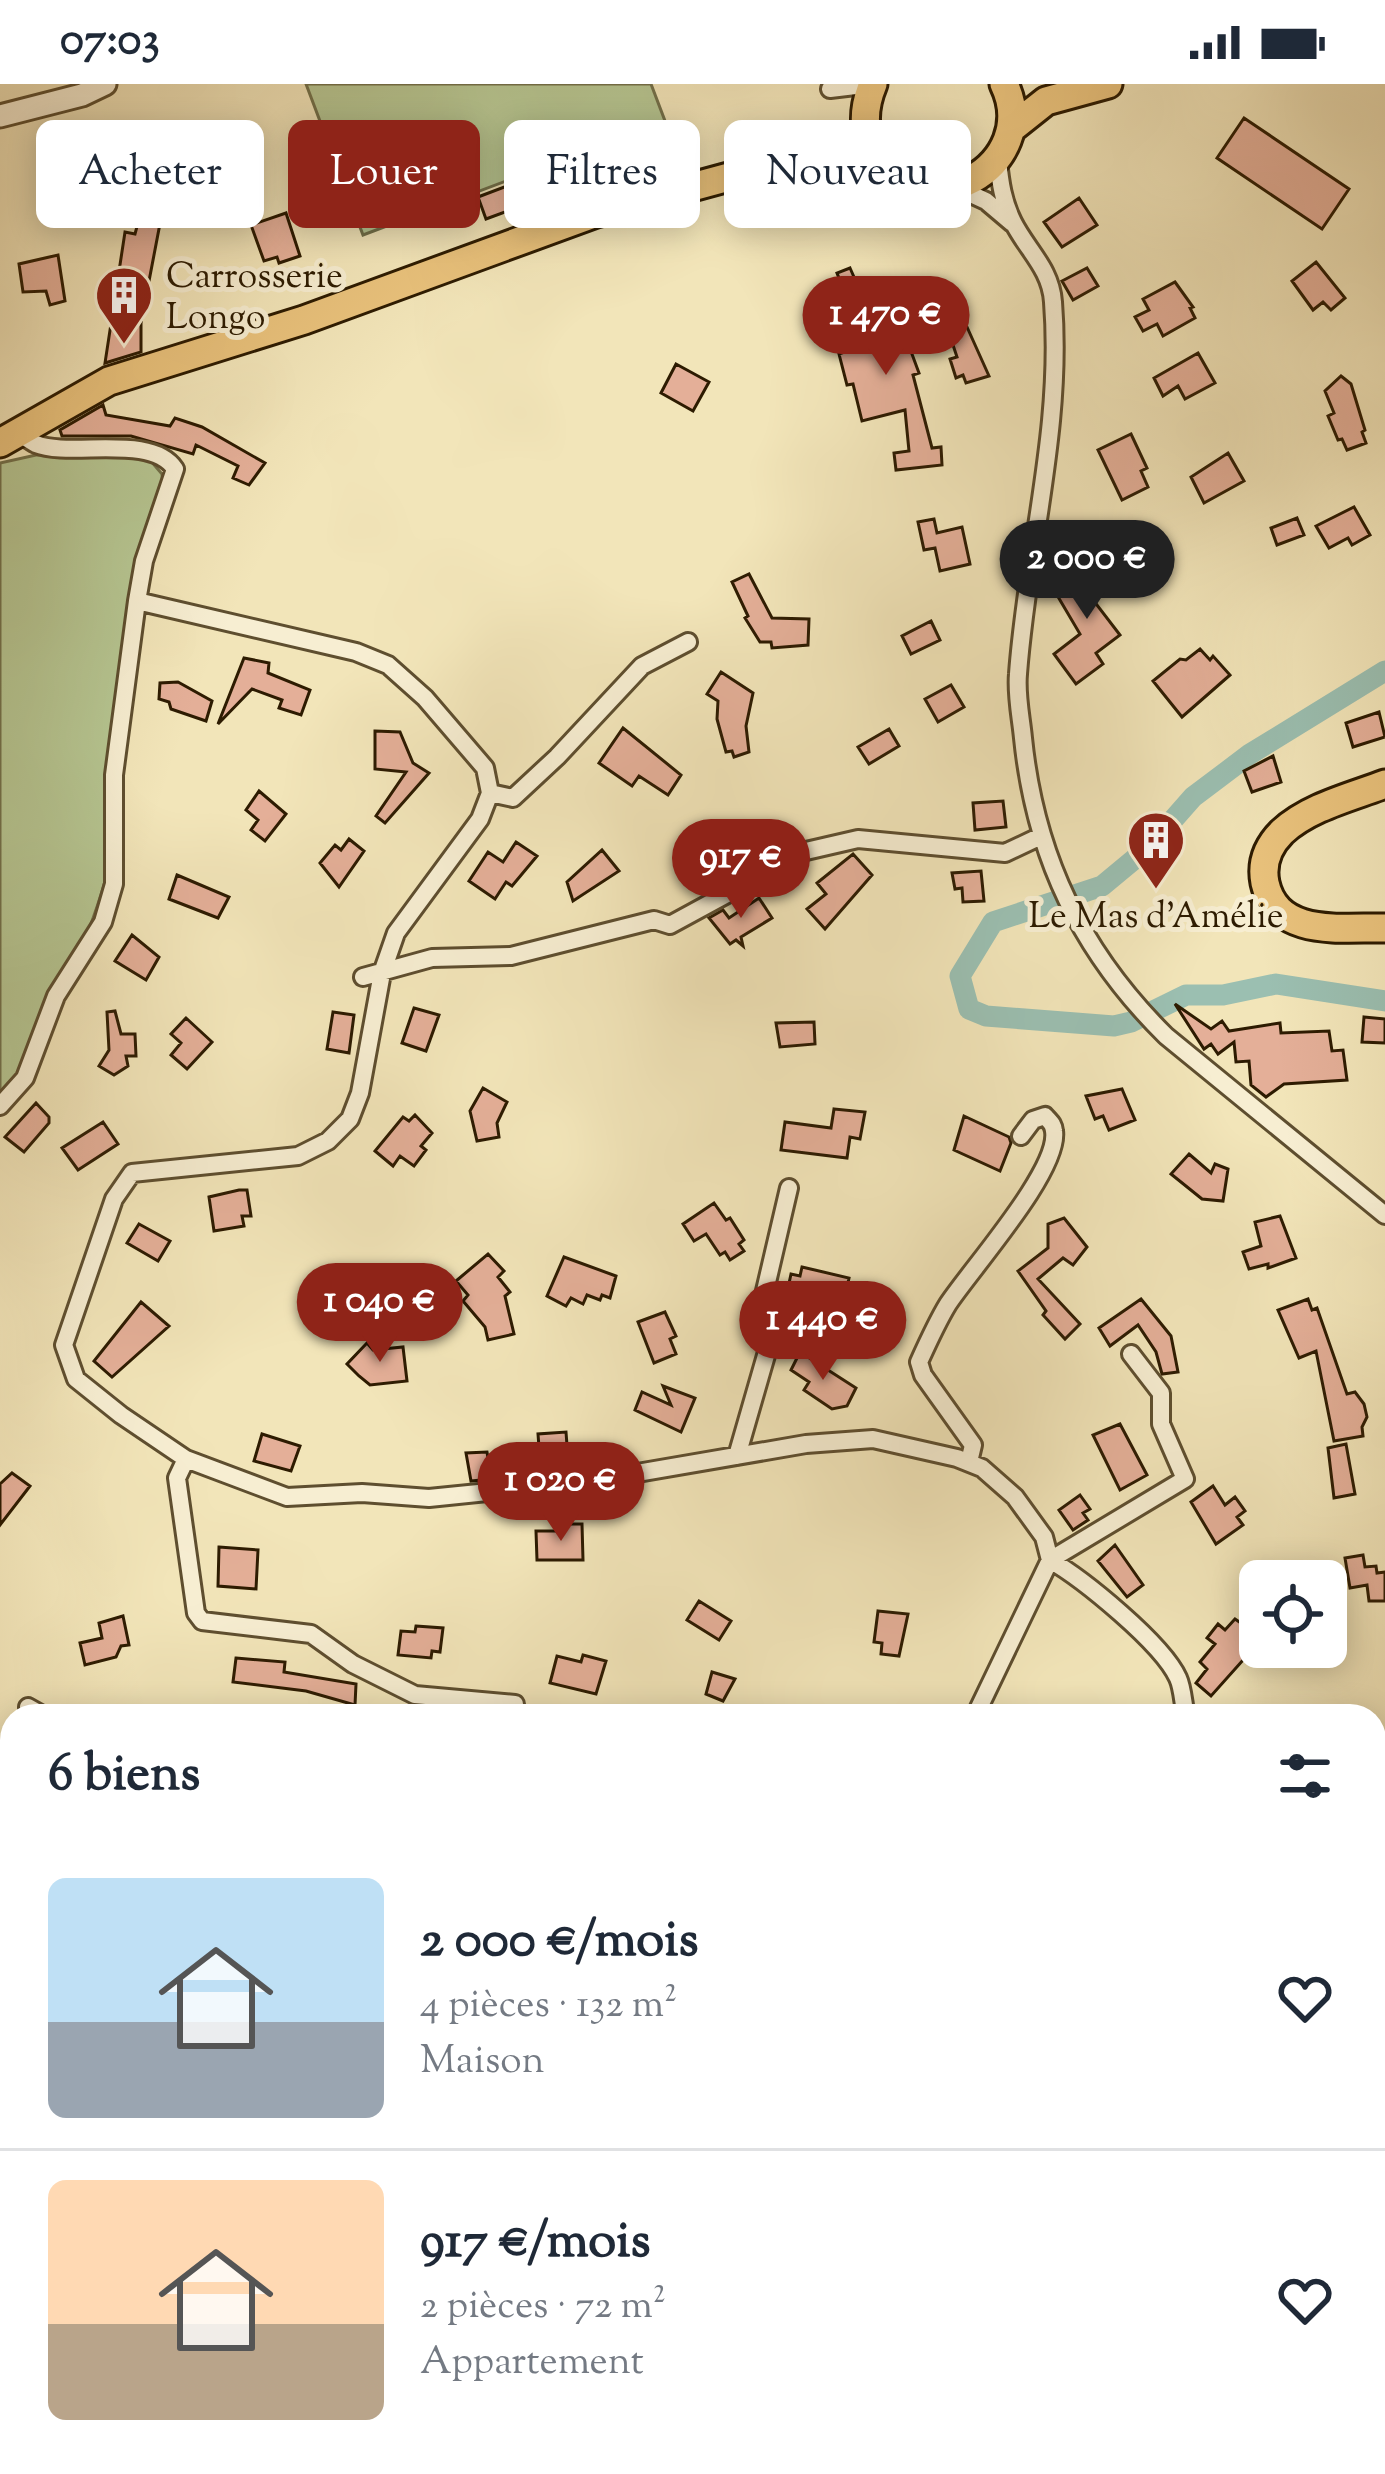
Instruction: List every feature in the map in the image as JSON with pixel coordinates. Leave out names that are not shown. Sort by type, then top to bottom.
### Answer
[{"type":"main road","points":[[971,182],[998,160],[1012,128],[1012,107],[1004,84]]},
{"type":"main road","points":[[1012,128],[1046,101],[1108,84]]},
{"type":"main road","points":[[852,120],[870,92]]},
{"type":"main road","points":[[10,438],[109,381],[278,330],[596,213],[724,177]]},
{"type":"main road","points":[[1385,784],[1307,814],[1284,830],[1268,849],[1263,870],[1276,908],[1291,920],[1312,927],[1385,928]]},
{"type":"street","points":[[0,116],[82,95],[105,84]]},
{"type":"street","points":[[830,89],[870,92]]},
{"type":"street","points":[[998,160],[1002,193],[1014,224],[1039,260],[1053,299],[1055,409],[1017,678],[1029,794],[1041,836],[1104,968],[1166,1036],[1385,1215]]},
{"type":"street","points":[[971,194],[1014,224]]},
{"type":"street","points":[[0,1106],[25,1078],[56,996],[103,922],[114,884],[114,775],[137,601],[144,561],[175,470],[169,460],[10,438]]},
{"type":"street","points":[[137,601],[356,652],[388,665],[425,698],[485,768],[490,793],[480,819],[372,975],[360,1093],[350,1119],[328,1141],[298,1156],[132,1173],[114,1198],[64,1346],[76,1379],[186,1459],[287,1497],[362,1493],[429,1498],[581,1483],[806,1444],[874,1439],[969,1462],[1015,1498],[1044,1538],[1050,1560],[1075,1574],[1146,1638],[1178,1677],[1184,1704]]},
{"type":"street","points":[[490,793],[513,798],[557,758],[641,666],[688,643]]},
{"type":"street","points":[[372,975],[432,958],[511,956],[654,920],[670,925],[806,851],[858,839],[1005,853],[1041,836]]},
{"type":"street","points":[[969,1462],[973,1445],[923,1375],[919,1362],[949,1303],[1002,1232],[1055,1137],[1045,1116],[1033,1120],[1021,1136]]},
{"type":"street","points":[[737,1456],[769,1345],[761,1308],[788,1188]]},
{"type":"street","points":[[981,1704],[1050,1560],[1185,1479],[1161,1424],[1161,1393],[1131,1354]]},
{"type":"street","points":[[186,1459],[177,1478],[196,1613],[202,1621],[311,1634],[353,1664],[415,1695],[515,1704]]},
{"type":"green space","points":[[306,84],[651,84],[665,120],[504,120],[504,182],[480,191],[480,120],[320,120]]},
{"type":"green space","points":[[94,453],[150,460],[162,474],[163,486],[106,878],[62,993],[0,1096],[0,463],[36,455]]},
{"type":"building","points":[[1244,118],[1349,189],[1322,229],[1217,158]]},
{"type":"building","points":[[504,187],[504,212],[486,219],[480,196]]},
{"type":"building","points":[[1079,198],[1097,225],[1062,247],[1044,222]]},
{"type":"building","points":[[286,213],[300,256],[279,263],[277,257],[264,261],[252,228],[264,228],[264,221]]},
{"type":"building","points":[[137,228],[159,228],[141,323],[141,352],[105,363],[125,232],[135,234]]},
{"type":"building","points":[[58,255],[65,301],[50,305],[46,291],[23,292],[19,264]]},
{"type":"building","points":[[1316,262],[1345,298],[1331,310],[1323,302],[1313,310],[1292,281]]},
{"type":"building","points":[[850,268],[876,327],[899,319],[919,373],[913,375],[932,448],[941,447],[942,465],[896,470],[894,453],[909,451],[905,410],[862,421],[839,354],[858,347],[856,338],[862,336],[837,273]]},
{"type":"building","points":[[1087,268],[1098,286],[1073,300],[1062,281]]},
{"type":"building","points":[[1175,282],[1195,318],[1163,336],[1157,324],[1143,331],[1135,317],[1149,310],[1143,299]]},
{"type":"building","points":[[967,327],[989,376],[966,383],[963,375],[956,378],[950,359],[957,357],[949,333]]},
{"type":"building","points":[[1198,353],[1215,383],[1185,399],[1178,386],[1163,396],[1154,378]]},
{"type":"building","points":[[676,364],[709,382],[693,411],[661,393]]},
{"type":"building","points":[[1341,376],[1351,384],[1365,430],[1366,443],[1347,450],[1328,416],[1334,413],[1325,391]]},
{"type":"building","points":[[103,405],[106,415],[170,426],[175,418],[202,427],[265,463],[249,485],[233,478],[238,466],[196,445],[193,454],[131,436],[62,436],[60,430]]},
{"type":"building","points":[[1131,434],[1147,468],[1141,471],[1148,487],[1122,500],[1098,450]]},
{"type":"building","points":[[1228,453],[1244,481],[1204,503],[1191,477]]},
{"type":"building","points":[[1354,507],[1370,535],[1352,545],[1348,538],[1329,548],[1316,526]]},
{"type":"building","points":[[1297,518],[1304,535],[1277,545],[1271,528]]},
{"type":"building","points":[[934,519],[937,533],[962,527],[970,564],[940,571],[935,548],[924,550],[918,522]]},
{"type":"building","points":[[1099,554],[1114,581],[1090,596],[1120,635],[1096,653],[1103,664],[1076,684],[1054,654],[1080,634],[1057,595],[1088,577],[1082,564]]},
{"type":"building","points":[[749,574],[772,618],[809,619],[808,645],[772,648],[771,642],[760,642],[732,582]]},
{"type":"building","points":[[931,621],[940,640],[911,654],[902,636]]},
{"type":"building","points":[[1200,649],[1230,675],[1182,717],[1153,681]]},
{"type":"building","points":[[244,658],[269,663],[268,673],[310,690],[301,715],[279,708],[282,700],[252,689],[218,724]]},
{"type":"building","points":[[721,672],[753,693],[746,726],[749,752],[734,757],[732,751],[726,752],[717,719],[718,701],[707,694]]},
{"type":"building","points":[[178,682],[212,701],[206,721],[171,709],[169,702],[159,699],[160,683]]},
{"type":"building","points":[[951,685],[964,707],[938,722],[925,699]]},
{"type":"building","points":[[1379,712],[1385,737],[1353,747],[1346,723]]},
{"type":"building","points":[[623,728],[681,775],[668,795],[639,776],[632,786],[599,763]]},
{"type":"building","points":[[889,729],[899,746],[869,764],[858,747]]},
{"type":"building","points":[[375,731],[400,732],[413,763],[429,773],[385,823],[376,816],[406,772],[375,769]]},
{"type":"building","points":[[1273,756],[1281,782],[1252,792],[1244,771]]},
{"type":"building","points":[[259,791],[286,814],[265,841],[251,830],[258,820],[246,810]]},
{"type":"building","points":[[1003,801],[1006,827],[975,830],[973,803]]},
{"type":"building","points":[[349,839],[364,851],[339,887],[320,863],[335,845],[341,850]]},
{"type":"building","points":[[516,842],[537,856],[512,886],[506,882],[495,899],[469,881],[488,852],[503,862]]},
{"type":"building","points":[[602,850],[619,871],[573,901],[567,882]]},
{"type":"building","points":[[853,854],[872,875],[825,929],[807,909],[826,894],[817,883]]},
{"type":"building","points":[[981,871],[984,901],[963,902],[962,888],[955,889],[952,873]]},
{"type":"building","points":[[177,875],[229,897],[218,918],[169,899]]},
{"type":"building","points":[[759,898],[772,918],[741,937],[743,946],[736,940],[730,944],[709,918],[723,910],[729,918]]},
{"type":"building","points":[[132,935],[159,957],[146,980],[115,961]]},
{"type":"building","points":[[1175,1004],[1211,1029],[1222,1021],[1229,1031],[1280,1023],[1281,1033],[1329,1031],[1332,1051],[1343,1050],[1347,1080],[1284,1084],[1266,1097],[1251,1085],[1249,1061],[1236,1062],[1234,1042],[1218,1054],[1211,1044],[1204,1049]]},
{"type":"building","points":[[414,1008],[439,1015],[426,1051],[402,1043]]},
{"type":"building","points":[[115,1011],[121,1034],[135,1034],[136,1056],[126,1056],[128,1066],[114,1075],[99,1066],[109,1050],[107,1012]]},
{"type":"building","points":[[333,1012],[354,1015],[349,1053],[327,1049]]},
{"type":"building","points":[[1364,1017],[1385,1019],[1385,1043],[1362,1042]]},
{"type":"building","points":[[186,1018],[212,1042],[187,1069],[171,1055],[181,1043],[171,1034]]},
{"type":"building","points":[[814,1022],[815,1044],[780,1047],[776,1023]]},
{"type":"building","points":[[483,1088],[507,1102],[497,1123],[499,1137],[477,1141],[470,1111]]},
{"type":"building","points":[[1122,1089],[1135,1120],[1109,1130],[1103,1116],[1095,1119],[1086,1096]]},
{"type":"building","points":[[36,1103],[49,1123],[24,1152],[5,1137]]},
{"type":"building","points":[[834,1109],[865,1112],[860,1139],[850,1137],[847,1158],[781,1150],[785,1122],[831,1128]]},
{"type":"building","points":[[415,1115],[432,1133],[421,1146],[426,1150],[414,1166],[400,1156],[393,1166],[375,1151],[403,1117],[409,1121]]},
{"type":"building","points":[[964,1116],[1009,1137],[1000,1171],[954,1150]]},
{"type":"building","points":[[103,1122],[118,1144],[78,1170],[62,1148]]},
{"type":"building","points":[[1189,1154],[1211,1173],[1215,1164],[1228,1169],[1223,1201],[1202,1199],[1171,1174]]},
{"type":"building","points":[[247,1190],[251,1216],[242,1216],[244,1226],[214,1231],[209,1197]]},
{"type":"building","points":[[714,1203],[744,1240],[739,1244],[744,1251],[730,1260],[725,1252],[720,1255],[706,1234],[694,1241],[683,1224]]},
{"type":"building","points":[[1280,1216],[1296,1258],[1249,1269],[1243,1252],[1261,1246],[1255,1222]]},
{"type":"building","points":[[1064,1218],[1087,1247],[1073,1265],[1063,1258],[1038,1279],[1080,1324],[1065,1339],[1043,1315],[1046,1311],[1018,1271],[1048,1248],[1048,1224]]},
{"type":"building","points":[[139,1224],[170,1241],[158,1261],[127,1243]]},
{"type":"building","points":[[488,1254],[504,1271],[498,1277],[510,1292],[505,1296],[514,1334],[488,1340],[485,1327],[463,1301],[468,1295],[456,1281]]},
{"type":"building","points":[[564,1257],[616,1276],[610,1298],[587,1295],[583,1304],[571,1298],[566,1306],[547,1296]]},
{"type":"building","points":[[802,1267],[849,1278],[841,1313],[785,1302],[791,1274],[800,1276]]},
{"type":"building","points":[[1141,1299],[1171,1336],[1178,1372],[1162,1374],[1156,1352],[1138,1325],[1110,1346],[1099,1328]]},
{"type":"building","points":[[1308,1299],[1312,1310],[1317,1308],[1347,1394],[1355,1392],[1364,1404],[1363,1436],[1334,1441],[1316,1351],[1299,1358],[1278,1310]]},
{"type":"building","points":[[141,1302],[169,1326],[112,1377],[94,1361]]},
{"type":"building","points":[[665,1312],[676,1336],[670,1339],[676,1354],[654,1363],[638,1322]]},
{"type":"building","points":[[367,1343],[373,1350],[403,1347],[407,1381],[370,1385],[359,1376],[347,1364]]},
{"type":"building","points":[[800,1352],[856,1388],[847,1406],[832,1409],[804,1390],[809,1382],[791,1370]]},
{"type":"building","points":[[663,1386],[695,1398],[681,1432],[635,1410],[642,1392],[671,1405]]},
{"type":"building","points":[[1120,1424],[1147,1475],[1120,1490],[1093,1435]]},
{"type":"building","points":[[566,1432],[568,1459],[555,1459],[555,1472],[541,1474],[538,1434]]},
{"type":"building","points":[[262,1434],[300,1446],[291,1471],[254,1461]]},
{"type":"building","points":[[1346,1444],[1355,1494],[1334,1498],[1328,1448]]},
{"type":"building","points":[[487,1452],[488,1458],[529,1456],[532,1475],[471,1481],[466,1453]]},
{"type":"building","points":[[12,1473],[30,1486],[0,1525],[0,1484]]},
{"type":"building","points":[[1213,1486],[1225,1505],[1235,1497],[1245,1511],[1237,1517],[1243,1525],[1216,1544],[1191,1502]]},
{"type":"building","points":[[1080,1495],[1090,1509],[1083,1513],[1088,1520],[1073,1530],[1059,1510]]},
{"type":"building","points":[[559,1524],[582,1524],[583,1560],[537,1560],[536,1531],[559,1531]]},
{"type":"building","points":[[1115,1545],[1143,1585],[1127,1597],[1098,1561]]},
{"type":"building","points":[[219,1547],[258,1550],[256,1589],[218,1586]]},
{"type":"building","points":[[1363,1555],[1365,1567],[1376,1566],[1377,1573],[1385,1572],[1385,1601],[1369,1601],[1367,1585],[1350,1588],[1345,1558]]},
{"type":"building","points":[[699,1601],[731,1621],[719,1640],[687,1620]]},
{"type":"building","points":[[878,1611],[908,1614],[899,1656],[881,1654],[882,1643],[874,1642]]},
{"type":"building","points":[[123,1616],[129,1645],[121,1646],[116,1657],[85,1665],[80,1643],[102,1638],[99,1623]]},
{"type":"building","points":[[1235,1619],[1239,1622],[1239,1665],[1211,1696],[1196,1683],[1207,1669],[1200,1662],[1215,1644],[1207,1638],[1218,1624],[1225,1630]]},
{"type":"building","points":[[416,1626],[443,1628],[440,1652],[432,1651],[431,1658],[398,1655],[401,1631],[415,1632]]},
{"type":"building","points":[[583,1655],[606,1661],[596,1694],[550,1683],[557,1656],[581,1662]]},
{"type":"building","points":[[236,1658],[285,1662],[284,1672],[356,1684],[355,1704],[306,1691],[233,1682]]},
{"type":"building","points":[[712,1672],[735,1679],[723,1701],[706,1694]]},
{"type":"waterway","points":[[1385,671],[1250,754],[1193,797],[1149,847],[1102,886],[993,922],[960,976],[969,1009],[986,1016],[1114,1026],[1186,995],[1223,995],[1276,984],[1385,1001]]},
{"type":"place","name":"Carrosserie Longo","points":[[124,346]]},
{"type":"place","name":"Le Mas d'Amélie","points":[[1156,891]]}]
